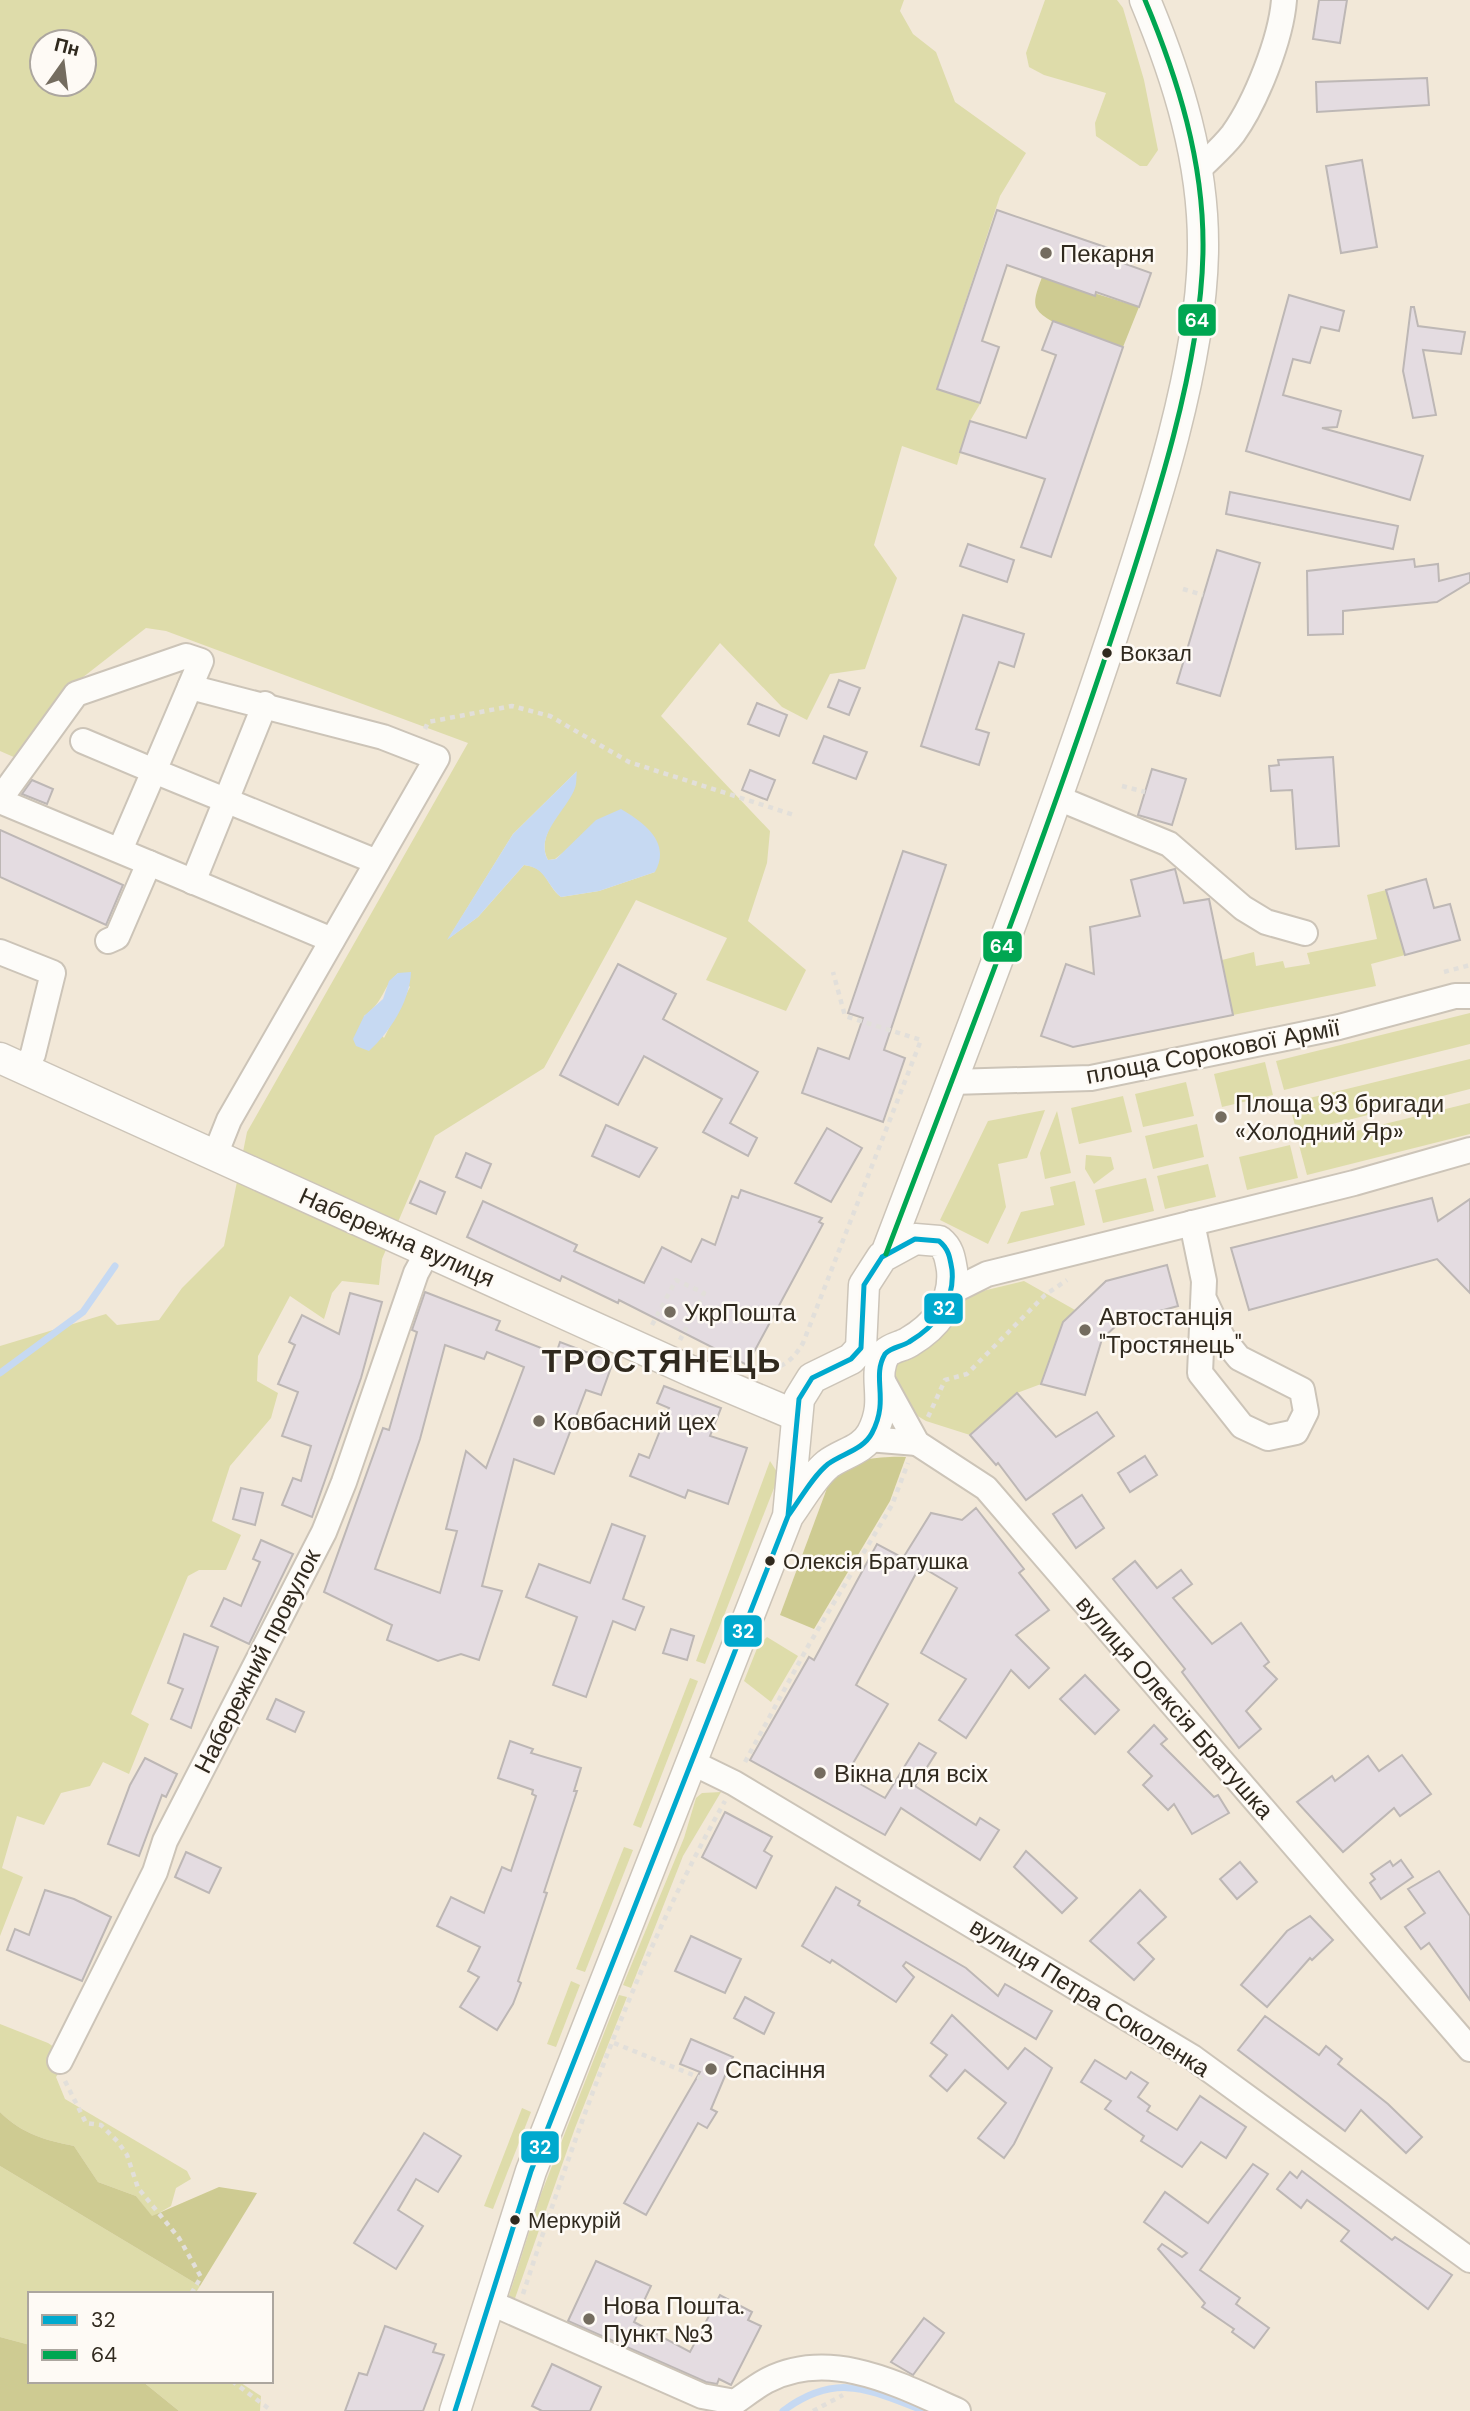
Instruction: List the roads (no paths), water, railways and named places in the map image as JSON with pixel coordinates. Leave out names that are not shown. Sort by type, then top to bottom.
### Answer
[{"type":"main road","points":[[796,1452],[805,1462],[818,1467],[826,1465],[868,1439],[882,1413],[879,1373],[882,1358],[894,1348],[910,1342],[936,1322],[951,1292],[923,1218],[915,1192],[915,1179],[1058,797],[1134,568],[1183,388],[1196,323],[1203,250],[1198,170],[1172,66],[1145,0]]},
{"type":"main road","name":"Набережна вулиця","points":[[13,1063],[693,1372],[795,1415]]},
{"type":"main road","points":[[915,1179],[932,1242]]},
{"type":"main road","points":[[788,1517],[796,1452],[795,1415],[799,1399],[812,1378],[848,1360],[861,1348],[863,1335],[860,1318],[864,1285],[886,1254],[932,1242]]},
{"type":"main road","points":[[455,2411],[503,2308],[531,2171],[691,1762],[788,1517],[826,1465]]},
{"type":"street","points":[[1198,170],[1233,134],[1251,101],[1276,39],[1284,0]]},
{"type":"street","points":[[120,850],[201,661],[186,656],[76,694],[0,800],[332,940]]},
{"type":"street","points":[[190,687],[265,704],[383,737],[437,758],[229,1120],[215,1154]]},
{"type":"street","points":[[193,882],[265,704]]},
{"type":"street","points":[[83,741],[377,862]]},
{"type":"street","points":[[1058,797],[1169,844],[1243,908],[1266,922],[1305,933]]},
{"type":"street","points":[[108,941],[117,937],[149,863]]},
{"type":"street","points":[[0,952],[53,973],[33,1054],[13,1063]]},
{"type":"street","name":"площа Сорокової Армії","points":[[952,1082],[1091,1078],[1339,1027],[1455,996],[1470,996]]},
{"type":"street","points":[[951,1292],[986,1274],[1354,1183],[1470,1150]]},
{"type":"street","points":[[1192,1223],[1202,1262],[1204,1300],[1200,1373],[1242,1426],[1268,1438],[1296,1432],[1306,1412],[1302,1390],[1239,1358],[1222,1337],[1204,1300]]},
{"type":"street","points":[[932,1242],[986,1274]]},
{"type":"street","name":"Набережний провулок","points":[[60,2061],[155,1872],[165,1841],[324,1532],[344,1482],[416,1273],[428,1251]]},
{"type":"street","name":"вулиця Олексія Братушка","points":[[879,1373],[917,1443],[986,1488],[1470,2049]]},
{"type":"street","points":[[868,1439],[917,1443]]},
{"type":"street","name":"вулиця Петра Соколенка","points":[[691,1762],[734,1783],[1192,2057],[1470,2260]]},
{"type":"street","points":[[503,2308],[711,2403],[735,2402],[768,2379],[805,2369],[844,2367],[958,2411]]},
{"type":"water","points":[[577,771],[575,788],[545,841],[548,860],[556,859],[596,820],[621,809],[647,828],[658,843],[659,862],[655,872],[599,891],[561,897],[542,873],[524,865],[478,917],[447,940],[513,834]]},
{"type":"water","points":[[411,972],[403,1005],[384,1035],[369,1051],[356,1046],[353,1039],[364,1016],[383,999],[389,981],[398,973]]},
{"type":"waterway","points":[[0,1373],[83,1312],[115,1266]]},
{"type":"waterway","points":[[783,2411],[820,2391],[837,2388],[870,2391],[925,2411]]},
{"type":"place","name":"Пекарня","points":[[1046,253]]},
{"type":"place","name":"Вокзал","points":[[1107,653]]},
{"type":"place","name":"Площа 93 бригади «Холодний Яр»","points":[[1221,1117]]},
{"type":"place","name":"УкрПошта","points":[[670,1312]]},
{"type":"place","name":"Автостанція \"Тростянець\"","points":[[1085,1330]]},
{"type":"place","name":"Ковбасний цех","points":[[539,1421]]},
{"type":"place","name":"Олексія Братушка","points":[[770,1561]]},
{"type":"place","name":"Вікна для всіх","points":[[820,1773]]},
{"type":"place","name":"Спасіння","points":[[711,2069]]},
{"type":"place","name":"Меркурій","points":[[515,2220]]},
{"type":"place","name":"Нова Пошта. Пункт №3","points":[[589,2319]]},
{"type":"district","name":"ТРОСТЯНЕЦЬ","points":[[662,1361]]}]
